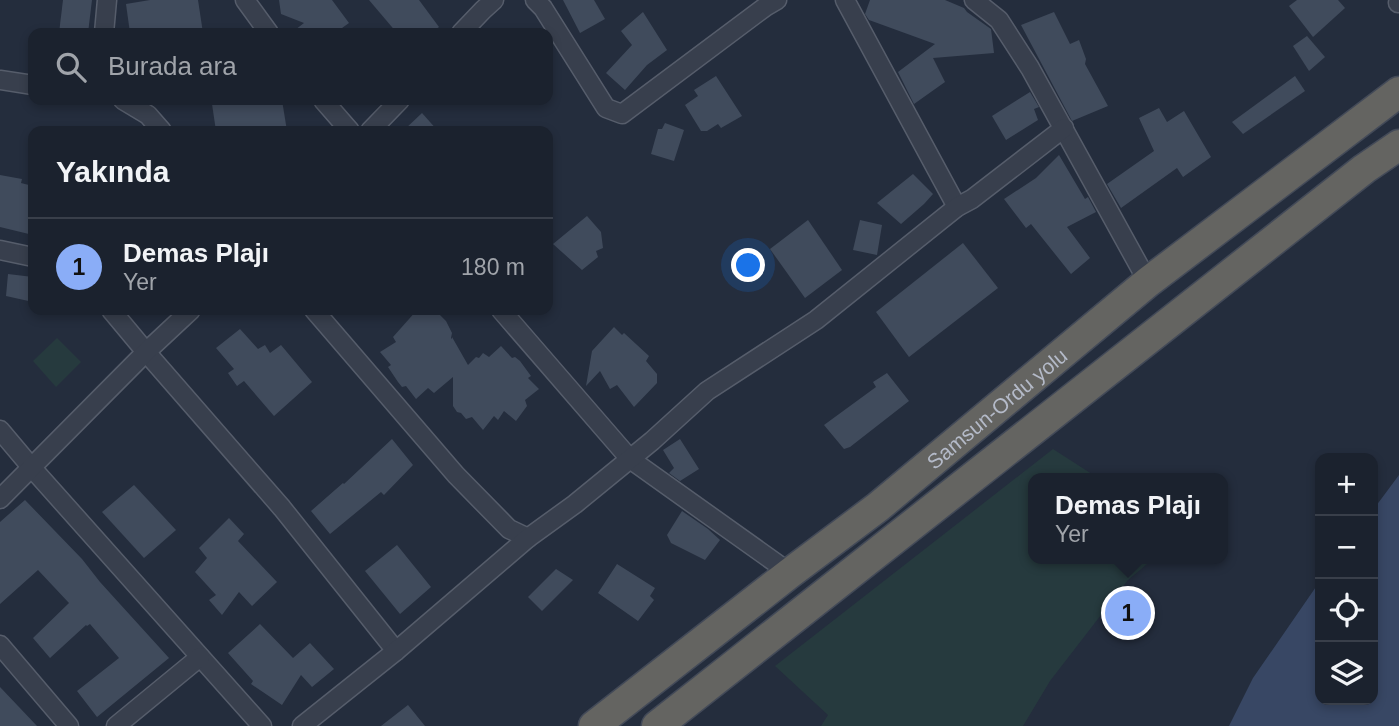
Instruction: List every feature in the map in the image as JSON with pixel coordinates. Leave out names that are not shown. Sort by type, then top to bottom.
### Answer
[{"type":"highway","name":"Samsun-Ordu yolu","points":[[594,726],[878,507],[1148,282],[1399,92]]},
{"type":"highway","name":"Samsun-Ordu yolu","points":[[657,726],[1353,178],[1399,145]]},
{"type":"street","points":[[104,28],[107,0]]},
{"type":"street","points":[[245,0],[265,28]]},
{"type":"street","points":[[535,0],[543,8],[606,108],[622,114],[778,0]]},
{"type":"street","points":[[845,0],[957,206]]},
{"type":"street","points":[[974,0],[999,20],[1030,68],[1148,282]]},
{"type":"street","points":[[465,28],[483,3]]},
{"type":"street","points":[[0,80],[28,84]]},
{"type":"street","points":[[132,105],[148,115],[158,126]]},
{"type":"street","points":[[327,105],[346,126]]},
{"type":"street","points":[[375,126],[395,105]]},
{"type":"street","points":[[302,726],[396,651],[528,538],[630,459],[707,391],[816,320],[957,206],[972,199],[1065,128]]},
{"type":"street","points":[[0,250],[28,256]]},
{"type":"street","points":[[115,315],[282,508],[396,651]]},
{"type":"street","points":[[0,499],[186,315]]},
{"type":"street","points":[[318,315],[456,475],[509,529],[528,538]]},
{"type":"street","points":[[506,315],[630,459],[790,573]]},
{"type":"street","points":[[0,430],[262,726]]},
{"type":"street","points":[[0,645],[69,726]]},
{"type":"street","points":[[116,726],[200,657]]},
{"type":"green space","points":[[57,338],[81,362],[56,387],[33,361]]},
{"type":"green space","points":[[1053,449],[1090,473],[1028,473],[1028,564],[1147,564],[1128,580],[1050,681],[1023,726],[821,726],[828,715],[775,666]]},
{"type":"water","points":[[1399,475],[1399,726],[1229,726],[1253,678],[1315,588],[1315,705],[1378,705],[1378,503]]},
{"type":"building","points":[[63,0],[92,0],[89,28],[60,28]]},
{"type":"building","points":[[150,0],[198,0],[202,28],[129,28],[126,4]]},
{"type":"building","points":[[279,0],[332,0],[349,23],[342,28],[298,28],[304,23],[281,14]]},
{"type":"building","points":[[369,0],[419,0],[439,27],[438,28],[393,28]]},
{"type":"building","points":[[563,0],[594,0],[605,19],[580,33]]},
{"type":"building","points":[[870,0],[945,0],[964,8],[991,29],[994,53],[933,58],[945,82],[914,104],[898,72],[935,44],[869,20],[865,14]]},
{"type":"building","points":[[1297,0],[1338,0],[1345,8],[1313,37],[1289,6]]},
{"type":"building","points":[[643,12],[667,50],[647,65],[625,90],[606,73],[632,45],[621,31]]},
{"type":"building","points":[[1054,12],[1070,44],[1079,40],[1086,59],[1085,64],[1108,106],[1072,121],[1021,25]]},
{"type":"building","points":[[1307,36],[1325,57],[1309,71],[1293,46]]},
{"type":"building","points":[[716,76],[742,116],[721,128],[718,124],[707,131],[701,131],[685,105],[698,96],[694,90]]},
{"type":"building","points":[[1295,76],[1305,91],[1243,134],[1232,122]]},
{"type":"building","points":[[1030,92],[1039,107],[1034,109],[1038,120],[1006,140],[992,116]]},
{"type":"building","points":[[212,105],[283,105],[286,126],[215,126]]},
{"type":"building","points":[[1159,108],[1167,122],[1184,111],[1211,157],[1183,177],[1177,168],[1121,208],[1107,184],[1154,151],[1139,118]]},
{"type":"building","points":[[422,113],[434,126],[408,126]]},
{"type":"building","points":[[665,123],[684,130],[674,161],[651,154],[658,129],[662,129]]},
{"type":"building","points":[[1059,155],[1085,199],[1088,197],[1096,212],[1067,227],[1090,258],[1071,274],[1031,224],[1026,228],[1004,199],[1036,178]]},
{"type":"building","points":[[913,174],[933,194],[901,224],[877,203]]},
{"type":"building","points":[[0,175],[22,179],[21,183],[28,185],[28,234],[0,227]]},
{"type":"building","points":[[587,216],[601,232],[603,248],[596,251],[598,257],[582,270],[553,244]]},
{"type":"building","points":[[808,220],[842,270],[805,298],[770,249]]},
{"type":"building","points":[[860,220],[882,225],[877,255],[853,250]]},
{"type":"building","points":[[963,243],[998,288],[909,357],[876,312]]},
{"type":"building","points":[[8,274],[28,276],[28,301],[6,296]]},
{"type":"building","points":[[413,315],[440,315],[446,321],[452,333],[451,338],[468,365],[483,353],[489,357],[501,346],[512,358],[520,361],[531,376],[528,378],[539,389],[525,400],[527,406],[516,421],[504,411],[498,420],[494,416],[483,430],[472,417],[466,419],[453,406],[453,377],[434,393],[428,388],[416,399],[406,386],[402,387],[388,367],[391,365],[380,352],[396,342],[393,337]]},
{"type":"building","points":[[614,327],[649,356],[646,361],[657,374],[657,383],[634,407],[617,385],[610,389],[600,371],[586,386],[592,351]]},
{"type":"building","points":[[240,329],[258,349],[265,345],[270,353],[281,345],[312,382],[274,416],[244,381],[237,386],[228,373],[234,369],[216,348]]},
{"type":"building","points":[[887,373],[909,401],[844,449],[824,425],[876,387],[873,382]]},
{"type":"building","points":[[392,439],[413,465],[384,495],[381,492],[330,534],[311,511]]},
{"type":"building","points":[[680,439],[699,469],[680,481],[669,473],[674,468],[663,450]]},
{"type":"building","points":[[134,485],[176,530],[144,558],[102,512]]},
{"type":"building","points":[[25,500],[82,559],[169,658],[97,717],[77,691],[119,658],[90,624],[50,658],[33,638],[69,603],[38,570],[0,604],[0,522]]},
{"type":"building","points":[[682,511],[720,540],[705,560],[671,543],[667,535]]},
{"type":"building","points":[[229,518],[244,534],[238,541],[277,582],[252,606],[239,592],[222,615],[209,600],[216,595],[195,572],[207,558],[199,548]]},
{"type":"building","points":[[397,545],[431,587],[400,614],[365,571]]},
{"type":"building","points":[[617,564],[655,588],[650,596],[654,600],[638,621],[598,593]]},
{"type":"building","points":[[556,569],[573,580],[542,611],[528,597]]},
{"type":"building","points":[[260,624],[293,658],[310,643],[334,669],[312,687],[301,675],[282,705],[251,684],[253,681],[228,653]]},
{"type":"building","points":[[0,687],[37,726],[0,726]]},
{"type":"building","points":[[408,705],[425,726],[381,726]]},
{"type":"place","name":"Demas Plajı","points":[[1128,613]]}]
